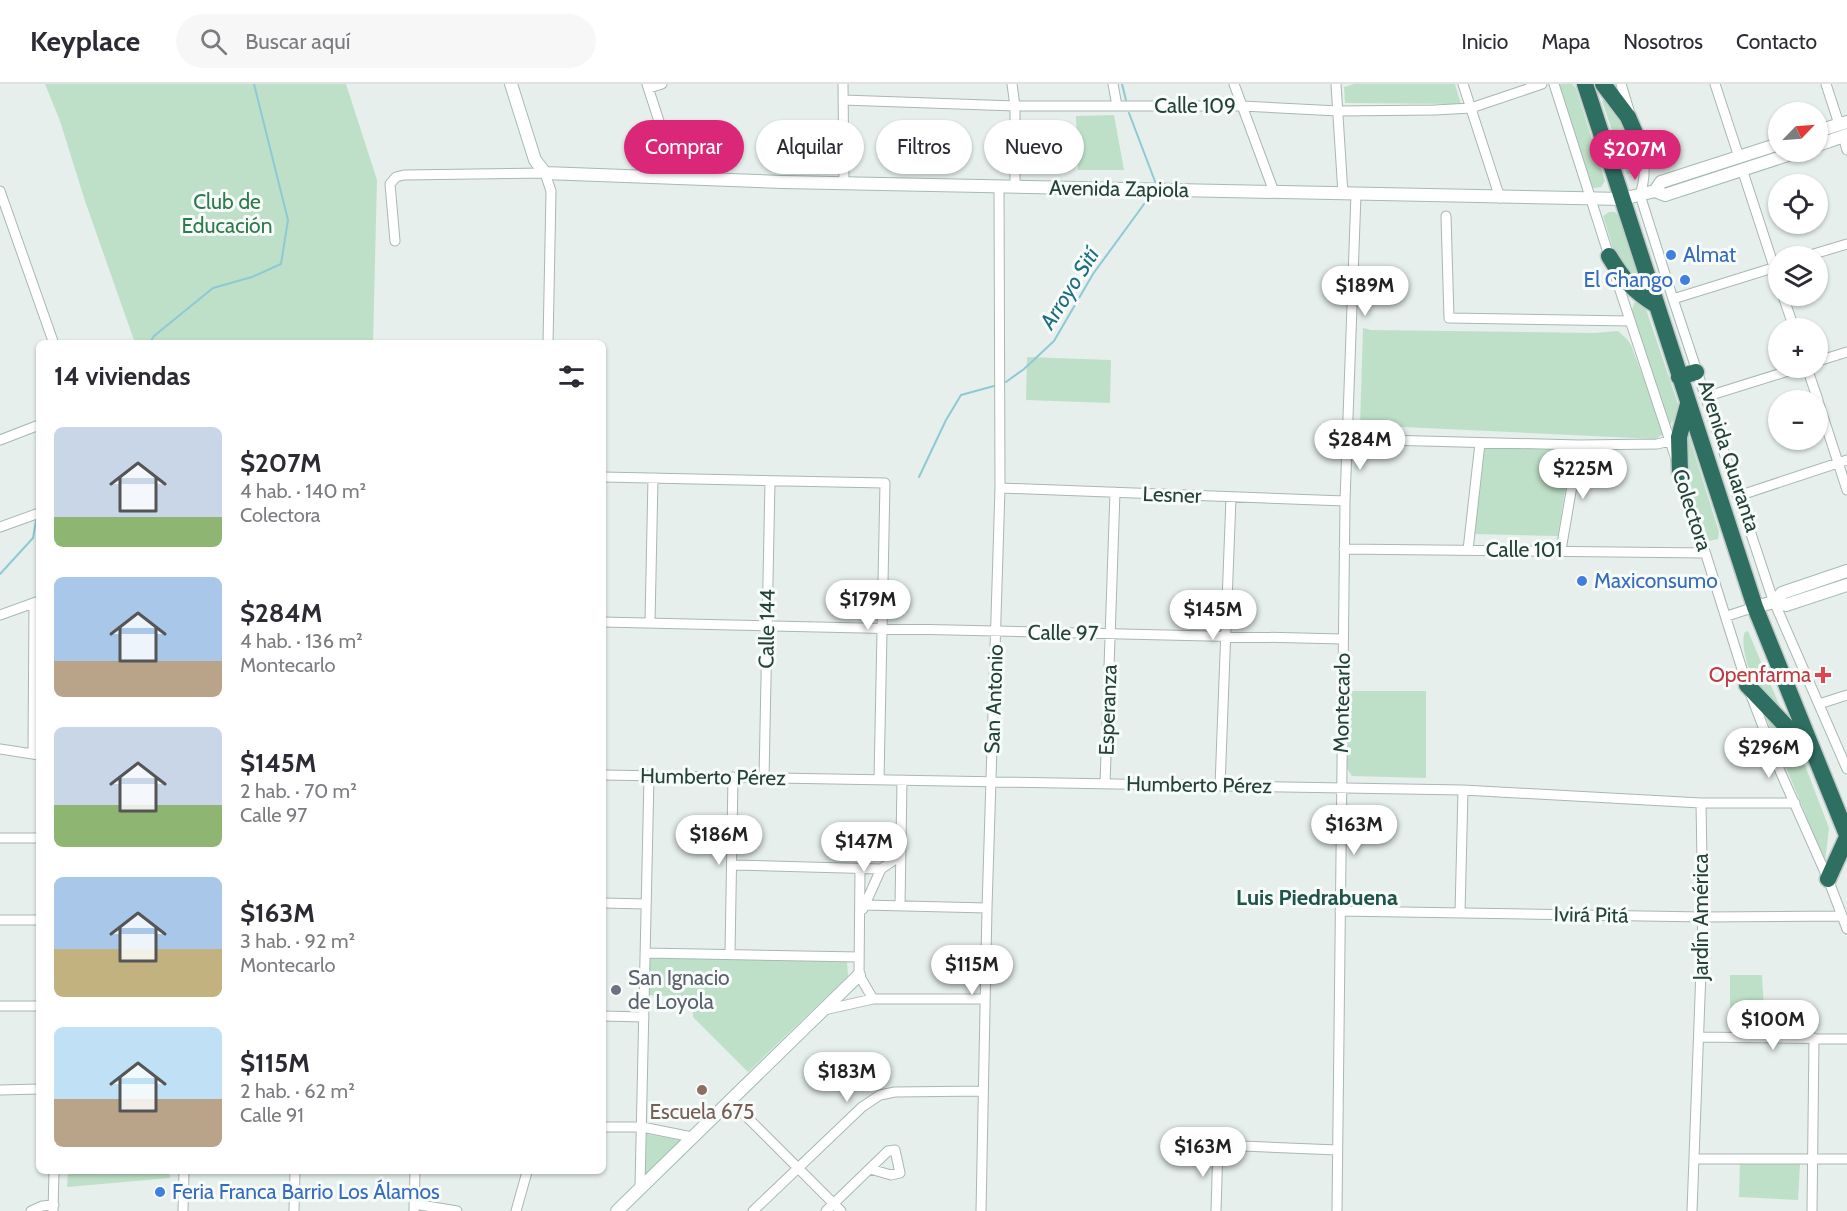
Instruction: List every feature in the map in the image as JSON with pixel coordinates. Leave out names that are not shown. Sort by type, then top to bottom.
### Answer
[{"type":"highway","points":[[1603,84],[1628,117],[1641,147]]},
{"type":"highway","name":"Avenida Quaranta","points":[[1584,85],[1755,607],[1847,836]]},
{"type":"highway","points":[[1609,256],[1621,276],[1636,293],[1656,304]]},
{"type":"highway","points":[[1679,377],[1696,372]]},
{"type":"highway","points":[[1680,473],[1679,437],[1688,404]]},
{"type":"highway","points":[[1747,685],[1815,756]]},
{"type":"highway","points":[[1828,879],[1847,836]]},
{"type":"main road","points":[[511,84],[535,160],[545,172]]},
{"type":"main road","points":[[1828,130],[1844,129]]},
{"type":"main road","points":[[1828,139],[1844,129]]},
{"type":"main road","name":"Avenida Zapiola","points":[[1740,163],[1768,149]]},
{"type":"main road","name":"Avenida Zapiola","points":[[545,172],[783,182],[1622,200],[1655,191],[1661,182],[1768,158]]},
{"type":"main road","points":[[1774,602],[1782,593],[1847,571]]},
{"type":"main road","points":[[1755,607],[1774,602],[1786,605],[1847,585]]},
{"type":"main road","points":[[617,1211],[859,975]]},
{"type":"street","points":[[662,84],[648,86],[677,177]]},
{"type":"street","points":[[843,84],[844,183]]},
{"type":"street","points":[[1012,84],[1015,106],[1015,186]]},
{"type":"street","points":[[1113,84],[1118,106]]},
{"type":"street","points":[[1234,84],[1274,192]]},
{"type":"street","points":[[1463,84],[1500,198]]},
{"type":"street","name":"Calle 109","points":[[843,100],[1015,106],[1242,106],[1338,111],[1471,108],[1542,84]]},
{"type":"street","name":"Colectora","points":[[1554,84],[1727,616],[1747,685],[1780,771],[1828,879],[1847,929]]},
{"type":"street","points":[[1621,84],[1645,163],[1646,177],[1640,195],[1696,372],[1774,602],[1847,769]]},
{"type":"street","points":[[1715,84],[1770,246]]},
{"type":"street","points":[[1826,84],[1844,129],[1847,150]]},
{"type":"street","name":"Montecarlo","points":[[1337,1211],[1342,639],[1350,194],[1338,111],[1338,85]]},
{"type":"street","points":[[394,241],[390,184],[396,177],[545,172],[551,191],[548,340]]},
{"type":"street","name":"San Antonio","points":[[981,1211],[987,908],[1000,488],[999,186]]},
{"type":"street","points":[[0,191],[53,340]]},
{"type":"street","points":[[1446,216],[1449,318],[1630,321]]},
{"type":"street","points":[[1828,250],[1847,244]]},
{"type":"street","points":[[1673,299],[1768,269]]},
{"type":"street","points":[[1828,358],[1847,352]]},
{"type":"street","points":[[1705,397],[1768,377]]},
{"type":"street","points":[[1828,425],[1843,461],[1847,490]]},
{"type":"street","points":[[0,440],[36,426]]},
{"type":"street","points":[[1347,439],[1579,445],[1657,444],[1670,441]]},
{"type":"street","points":[[1468,550],[1480,443]]},
{"type":"street","points":[[1561,550],[1579,445]]},
{"type":"street","points":[[1738,496],[1843,461]]},
{"type":"street","points":[[606,477],[885,483],[879,780]]},
{"type":"street","points":[[650,623],[653,478]]},
{"type":"street","name":"Calle 144","points":[[764,778],[770,481]]},
{"type":"street","name":"Lesner","points":[[1000,488],[1345,501]]},
{"type":"street","name":"Esperanza","points":[[1105,784],[1115,492]]},
{"type":"street","points":[[1220,786],[1231,497]]},
{"type":"street","points":[[0,527],[36,514]]},
{"type":"street","name":"Calle 101","points":[[1344,549],[1705,553]]},
{"type":"street","points":[[0,615],[36,602]]},
{"type":"street","points":[[1727,616],[1755,607]]},
{"type":"street","name":"Calle 97","points":[[606,622],[1342,639]]},
{"type":"street","points":[[1819,704],[1847,695]]},
{"type":"street","points":[[0,749],[36,753]]},
{"type":"street","name":"Humberto Pérez","points":[[606,775],[1463,790],[1701,803],[1795,803]]},
{"type":"street","points":[[640,1187],[649,776]]},
{"type":"street","points":[[730,954],[733,777]]},
{"type":"street","points":[[900,906],[902,780]]},
{"type":"street","points":[[1460,913],[1463,790]]},
{"type":"street","name":"Jardín América","points":[[1692,1211],[1703,917],[1701,803]]},
{"type":"street","points":[[0,838],[36,838]]},
{"type":"street","points":[[860,916],[881,869],[900,856]]},
{"type":"street","points":[[733,865],[881,869]]},
{"type":"street","points":[[860,868],[859,975],[873,999]]},
{"type":"street","points":[[606,903],[646,904]]},
{"type":"street","points":[[864,905],[987,908]]},
{"type":"street","name":"Ivirá Pitá","points":[[1340,911],[1703,917],[1841,916]]},
{"type":"street","points":[[0,920],[36,920]]},
{"type":"street","points":[[645,953],[859,957]]},
{"type":"street","points":[[822,1011],[873,999],[986,999]]},
{"type":"street","points":[[0,1006],[36,1006]]},
{"type":"street","points":[[606,1016],[644,1017]]},
{"type":"street","points":[[1699,1037],[1847,1039]]},
{"type":"street","points":[[1812,1211],[1814,1038]]},
{"type":"street","points":[[0,1090],[36,1089]]},
{"type":"street","points":[[753,1211],[862,1107],[880,1095],[895,1092],[984,1091]]},
{"type":"street","points":[[730,1100],[841,1211]]},
{"type":"street","points":[[606,1127],[642,1127],[692,1137]]},
{"type":"street","points":[[1216,1211],[1218,1145],[1337,1150]]},
{"type":"street","points":[[1694,1160],[1847,1159]]},
{"type":"street","points":[[826,1211],[870,1168]]},
{"type":"street","points":[[31,1211],[42,1206],[53,1208],[54,1174]]},
{"type":"street","points":[[183,1211],[184,1174]]},
{"type":"street","points":[[294,1211],[295,1174]]},
{"type":"street","points":[[415,1174],[414,1208],[457,1211]]},
{"type":"street","points":[[516,1211],[526,1174]]},
{"type":"green space","name":"Club de Educación","points":[[45,84],[346,84],[377,180],[373,340],[134,340],[85,201],[60,121]]},
{"type":"green space","points":[[1354,84],[1455,84],[1461,104],[1345,103],[1344,87]]},
{"type":"green space","points":[[1559,84],[1572,84],[1576,88],[1605,181],[1601,187],[1594,188],[1591,185]]},
{"type":"green space","points":[[1605,98],[1623,115],[1640,168],[1636,174],[1627,174],[1602,101]]},
{"type":"green space","points":[[1114,115],[1124,170],[1084,170],[1084,120],[1076,120],[1076,116]]},
{"type":"green space","points":[[1609,212],[1615,212],[1619,216],[1636,269],[1636,275],[1632,277],[1615,255],[1603,216]]},
{"type":"green space","points":[[1638,302],[1646,309],[1679,407],[1675,419],[1669,426],[1632,310],[1634,303]]},
{"type":"green space","points":[[1363,328],[1371,330],[1595,333],[1618,331],[1631,345],[1663,434],[1656,439],[1360,425]]},
{"type":"green space","points":[[1027,357],[1111,360],[1110,403],[1026,400]]},
{"type":"green space","points":[[1687,433],[1719,532],[1718,539],[1709,541],[1683,467]]},
{"type":"green space","points":[[1479,441],[1572,445],[1558,536],[1473,534]]},
{"type":"green space","points":[[1748,631],[1786,721],[1763,696],[1753,680],[1744,645],[1745,632]]},
{"type":"green space","points":[[1348,691],[1426,691],[1426,778],[1352,776],[1346,767]]},
{"type":"green space","points":[[1770,715],[1803,760],[1829,828],[1825,862],[1766,718]]},
{"type":"green space","points":[[650,956],[847,961],[848,976],[748,1072],[693,1017],[693,997],[648,995]]},
{"type":"green space","points":[[1730,975],[1762,975],[1764,1010],[1730,1010]]},
{"type":"green space","points":[[641,1133],[685,1141],[642,1182]]},
{"type":"green space","points":[[1740,1161],[1800,1164],[1798,1200],[1739,1197]]},
{"type":"green space","points":[[68,1174],[170,1174],[170,1178],[67,1187]]},
{"type":"waterway","points":[[152,340],[213,288],[252,277],[281,264],[288,220],[254,84]]},
{"type":"waterway","name":"Arroyo Sití","points":[[1122,84],[1126,100]]},
{"type":"waterway","name":"Arroyo Sití","points":[[1129,113],[1156,184]]},
{"type":"waterway","name":"Arroyo Sití","points":[[1006,382],[1024,369],[1054,341],[1093,274],[1147,200]]},
{"type":"waterway","name":"Arroyo Sití","points":[[919,477],[946,420],[961,395],[994,386]]},
{"type":"waterway","points":[[0,574],[33,538],[36,521]]},
{"type":"place","name":"Almat","points":[[1671,255]]},
{"type":"place","name":"El Chango","points":[[1685,280]]},
{"type":"place","name":"Maxiconsumo","points":[[1582,581]]},
{"type":"place","name":"Openfarma","points":[[1823,675]]},
{"type":"place","name":"San Ignacio de Loyola","points":[[616,990]]},
{"type":"place","name":"Escuela 675","points":[[702,1090]]},
{"type":"place","name":"Feria Franca Barrio Los Álamos","points":[[160,1192]]},
{"type":"district","name":"Luis Piedrabuena","points":[[1317,897]]}]
